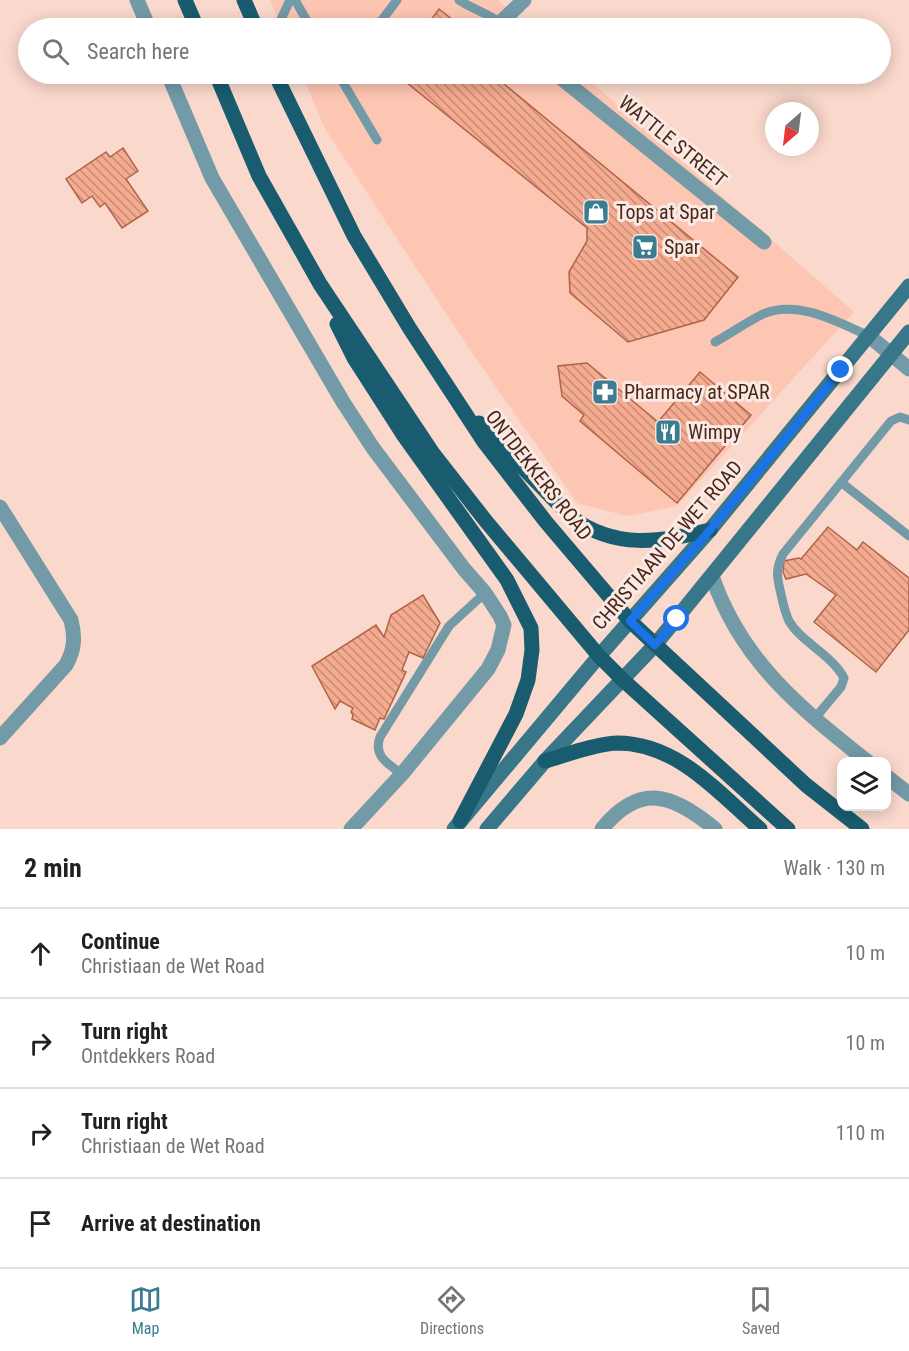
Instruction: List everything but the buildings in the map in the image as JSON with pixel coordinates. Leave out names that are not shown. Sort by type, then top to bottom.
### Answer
[{"type":"main road","points":[[185,0],[193,18]]},
{"type":"main road","points":[[244,0],[252,18]]},
{"type":"main road","points":[[220,84],[259,176],[320,284],[432,452],[485,520],[599,656],[788,829]]},
{"type":"main road","name":"ONTDEKKERS ROAD","points":[[281,84],[354,236],[410,329],[484,442],[546,522],[630,621],[806,785],[862,829]]},
{"type":"main road","points":[[320,284],[354,358],[404,435],[507,580],[531,628],[532,650],[528,680],[516,714],[457,825]]},
{"type":"main road","name":"CHRISTIAAN DE WET ROAD","points":[[457,825],[599,656],[710,530],[909,286]]},
{"type":"main road","points":[[487,829],[545,761],[655,645],[909,332]]},
{"type":"main road","points":[[458,402],[571,517],[588,529],[609,537],[647,540],[670,540],[710,530]]},
{"type":"main road","points":[[545,761],[615,743],[657,749],[694,771],[760,829]]},
{"type":"street","points":[[137,0],[145,18]]},
{"type":"street","points":[[509,18],[524,0]]},
{"type":"street","points":[[172,84],[212,178],[336,392],[373,448],[464,569],[485,593],[504,625],[498,650],[488,669],[402,774],[351,829]]},
{"type":"street","name":"WATTLE STREET","points":[[568,84],[764,242]]},
{"type":"street","points":[[869,336],[909,369]]},
{"type":"street","points":[[0,507],[71,620],[74,635],[71,656],[66,665],[0,738]]},
{"type":"street","points":[[712,576],[722,605],[756,659],[770,676],[862,757]]},
{"type":"street","points":[[891,780],[909,794]]},
{"type":"street","points":[[602,829],[616,812],[633,801],[648,798],[673,801],[697,814],[715,829]]},
{"type":"lane","points":[[282,18],[290,0]]},
{"type":"lane","points":[[295,0],[305,18]]},
{"type":"lane","points":[[384,18],[397,0]]},
{"type":"lane","points":[[459,0],[493,18]]},
{"type":"lane","points":[[344,84],[377,140]]},
{"type":"lane","points":[[715,342],[764,314],[783,309],[818,315],[869,336]]},
{"type":"lane","points":[[815,718],[841,687],[844,678],[838,666],[795,629],[789,621],[777,578],[777,566],[783,554],[891,421],[900,417],[909,420]]},
{"type":"lane","points":[[842,483],[909,536]]},
{"type":"lane","points":[[402,774],[380,756],[377,745],[380,737],[448,626],[485,593]]},
{"type":"shaded area","points":[[270,0],[498,0],[519,18],[278,18]]},
{"type":"shaded area","points":[[306,84],[593,84],[854,312],[677,506],[627,516],[577,503],[468,347],[324,127]]},
{"type":"place","name":"Tops at Spar","points":[[596,212]]},
{"type":"place","name":"Spar","points":[[645,247]]},
{"type":"place","name":"Pharmacy at SPAR","points":[[605,392]]},
{"type":"place","name":"Wimpy","points":[[668,432]]},
{"type":"route","points":[[677,619],[655,645],[630,621],[710,530],[841,370]]}]
